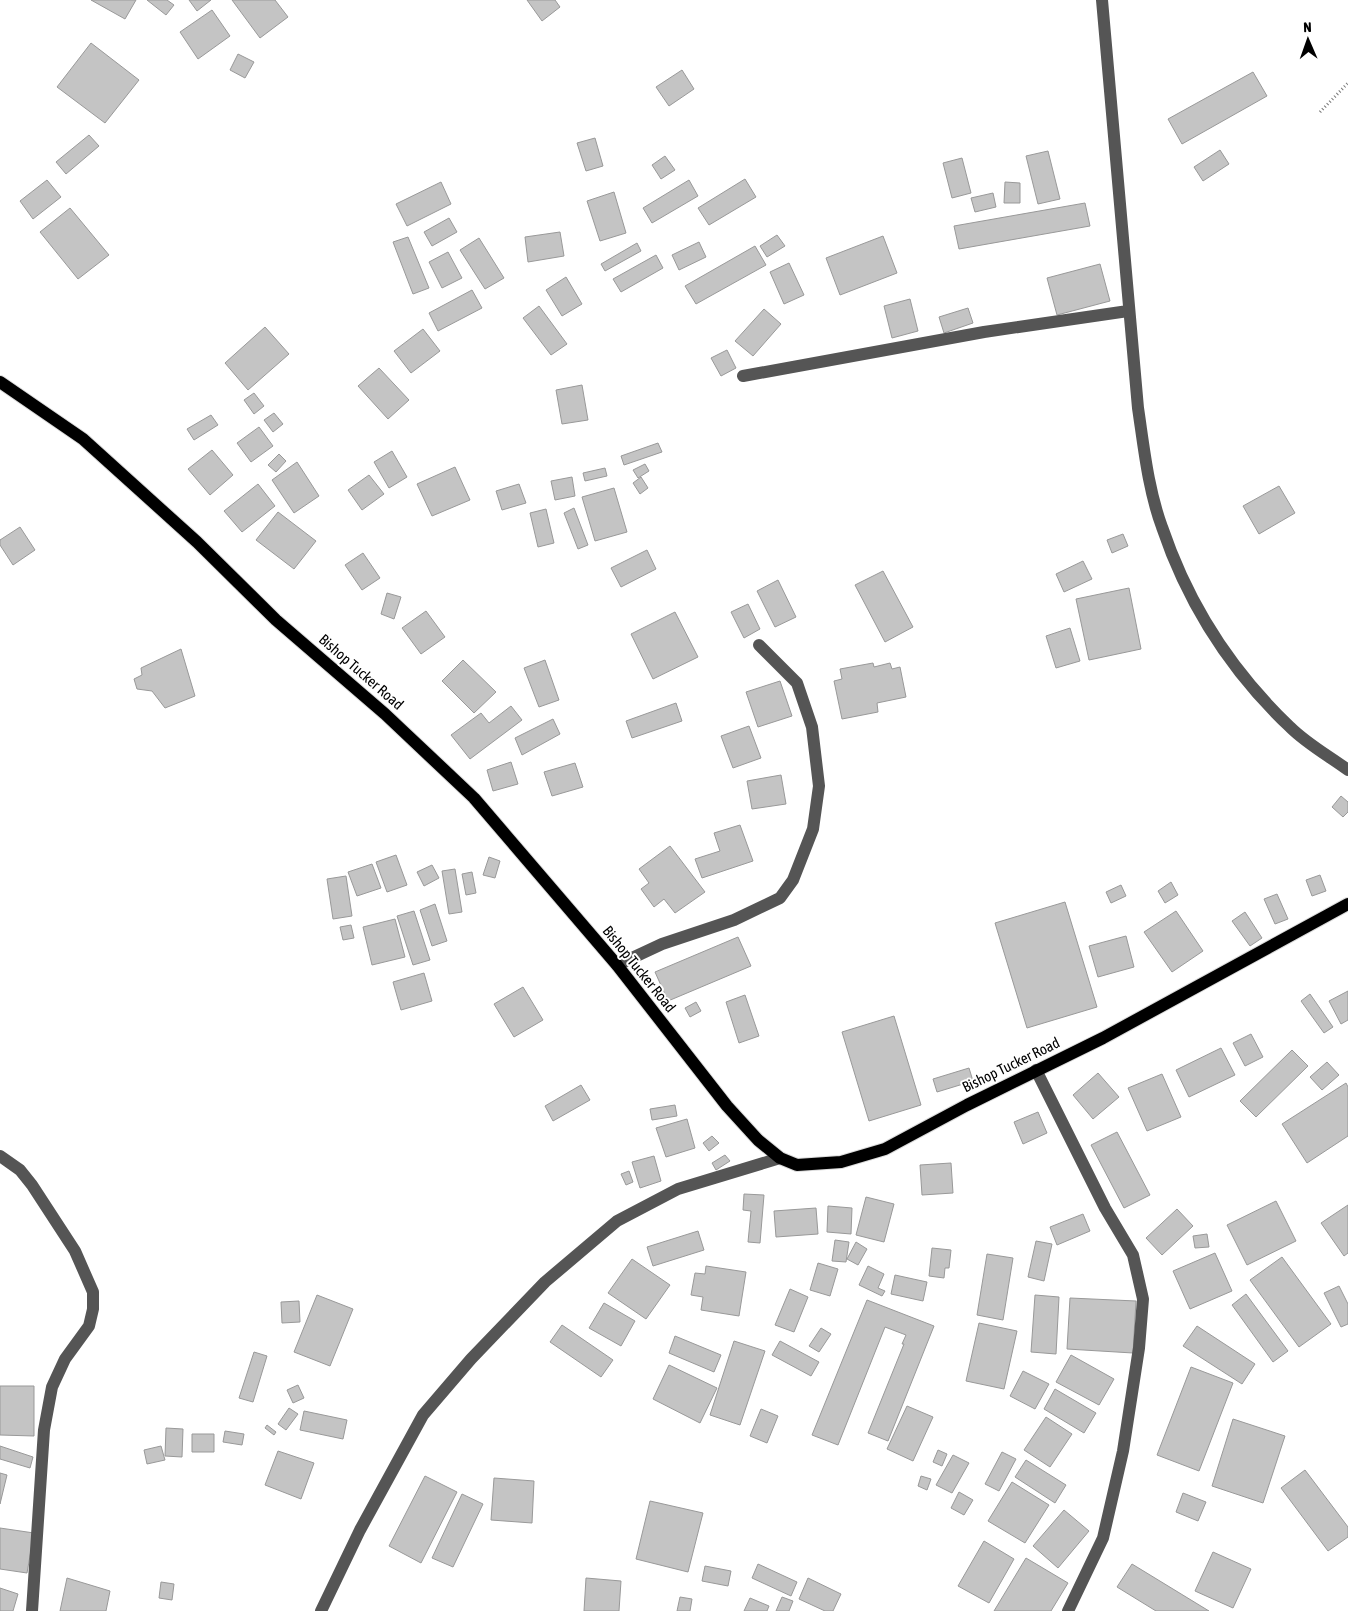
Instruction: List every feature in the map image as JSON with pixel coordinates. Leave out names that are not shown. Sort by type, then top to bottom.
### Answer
[{"type":"main road","name":"Bishop Tucker Road","points":[[0,382],[83,439],[198,542],[276,620],[385,714],[474,798],[617,965],[727,1106],[758,1140],[780,1158],[797,1165],[841,1162],[886,1149],[1036,1070],[1103,1038],[1348,904]]},
{"type":"street","points":[[1102,0],[1138,408],[1147,470],[1161,526],[1185,584],[1208,629],[1243,678],[1291,728],[1348,770]]},
{"type":"street","points":[[744,376],[946,338],[1128,311]]},
{"type":"street","points":[[617,965],[662,944],[734,920],[772,902],[780,898],[792,880],[813,829],[819,786],[812,727],[797,683],[759,645]]},
{"type":"street","points":[[1036,1070],[1105,1208],[1132,1255],[1143,1299],[1139,1348],[1123,1452],[1103,1538],[1068,1611]]},
{"type":"street","points":[[0,1156],[20,1170],[32,1184],[75,1252],[93,1292],[93,1310],[89,1326],[64,1359],[52,1387],[44,1430],[32,1611]]},
{"type":"street","points":[[320,1611],[360,1530],[423,1415],[471,1359],[545,1282],[618,1221],[678,1189],[780,1158]]},
{"type":"path","points":[[1320,112],[1348,83]]},
{"type":"building","points":[[91,0],[136,0],[125,19]]},
{"type":"building","points":[[147,0],[167,0],[174,5],[166,15]]},
{"type":"building","points":[[189,0],[211,0],[197,11]]},
{"type":"building","points":[[232,0],[275,0],[288,17],[260,38]]},
{"type":"building","points":[[527,0],[555,0],[560,7],[542,21]]},
{"type":"building","points":[[212,10],[230,36],[198,59],[180,32]]},
{"type":"building","points":[[91,43],[139,80],[105,123],[57,87]]},
{"type":"building","points":[[238,54],[254,62],[245,78],[230,70]]},
{"type":"building","points":[[682,70],[694,89],[669,106],[656,87]]},
{"type":"building","points":[[1253,72],[1267,96],[1182,144],[1168,119]]},
{"type":"building","points":[[89,135],[99,146],[66,174],[56,162]]},
{"type":"building","points":[[595,138],[603,166],[586,171],[577,143]]},
{"type":"building","points":[[1220,150],[1229,164],[1203,181],[1194,167]]},
{"type":"building","points":[[1048,151],[1060,199],[1038,204],[1026,156]]},
{"type":"building","points":[[665,156],[675,170],[661,179],[652,165]]},
{"type":"building","points":[[962,158],[971,193],[952,198],[943,163]]},
{"type":"building","points":[[745,179],[756,197],[709,225],[698,208]]},
{"type":"building","points":[[47,180],[61,197],[33,219],[20,201]]},
{"type":"building","points":[[689,180],[698,196],[652,223],[643,208]]},
{"type":"building","points":[[441,182],[451,204],[407,226],[396,204]]},
{"type":"building","points":[[1005,182],[1020,183],[1020,203],[1004,203]]},
{"type":"building","points":[[614,192],[626,233],[600,241],[587,201]]},
{"type":"building","points":[[993,193],[996,207],[975,212],[971,198]]},
{"type":"building","points":[[1085,203],[1090,226],[959,249],[954,226]]},
{"type":"building","points":[[70,208],[109,255],[78,279],[40,232]]},
{"type":"building","points":[[449,218],[457,232],[432,246],[424,232]]},
{"type":"building","points":[[560,232],[564,256],[528,262],[525,237]]},
{"type":"building","points":[[777,235],[785,246],[767,257],[760,246]]},
{"type":"building","points":[[883,236],[897,273],[840,295],[826,258]]},
{"type":"building","points":[[408,237],[429,288],[413,294],[393,242]]},
{"type":"building","points":[[479,238],[504,278],[485,289],[460,250]]},
{"type":"building","points":[[699,242],[706,257],[679,270],[672,255]]},
{"type":"building","points":[[637,243],[641,251],[605,271],[601,264]]},
{"type":"building","points":[[755,246],[766,265],[696,304],[685,286]]},
{"type":"building","points":[[448,252],[462,278],[442,288],[429,262]]},
{"type":"building","points":[[656,255],[663,268],[621,292],[613,279]]},
{"type":"building","points":[[789,263],[804,295],[784,304],[770,272]]},
{"type":"building","points":[[1100,264],[1110,301],[1057,315],[1047,278]]},
{"type":"building","points":[[566,277],[582,304],[562,316],[546,290]]},
{"type":"building","points":[[472,290],[482,308],[438,331],[429,313]]},
{"type":"building","points":[[910,299],[918,331],[892,338],[884,306]]},
{"type":"building","points":[[539,306],[567,344],[551,355],[523,318]]},
{"type":"building","points":[[968,308],[973,323],[944,333],[939,317]]},
{"type":"building","points":[[764,309],[781,324],[753,356],[735,341]]},
{"type":"building","points":[[265,327],[289,354],[248,390],[225,363]]},
{"type":"building","points":[[423,329],[440,351],[411,373],[394,351]]},
{"type":"building","points":[[727,350],[736,368],[721,376],[711,358]]},
{"type":"building","points":[[379,368],[409,400],[388,419],[358,386]]},
{"type":"building","points":[[582,385],[588,420],[562,424],[556,390]]},
{"type":"building","points":[[254,393],[264,406],[254,414],[244,400]]},
{"type":"building","points":[[274,413],[283,424],[273,432],[264,420]]},
{"type":"building","points":[[211,415],[218,425],[194,440],[187,429]]},
{"type":"building","points":[[259,427],[273,446],[251,462],[237,443]]},
{"type":"building","points":[[658,443],[662,452],[624,465],[621,456]]},
{"type":"building","points":[[212,450],[233,475],[210,495],[188,469]]},
{"type":"building","points":[[392,451],[407,477],[389,488],[374,462]]},
{"type":"building","points":[[279,454],[286,461],[276,472],[268,465]]},
{"type":"building","points":[[297,462],[319,496],[294,513],[272,480]]},
{"type":"building","points":[[645,464],[649,471],[638,478],[633,470]]},
{"type":"building","points":[[455,467],[470,500],[432,516],[417,484]]},
{"type":"building","points":[[605,468],[607,476],[585,481],[583,473]]},
{"type":"building","points":[[369,475],[384,494],[362,510],[348,490]]},
{"type":"building","points":[[572,477],[575,496],[555,500],[551,481]]},
{"type":"building","points":[[641,477],[648,488],[640,494],[633,483]]},
{"type":"building","points":[[258,484],[275,506],[242,532],[224,511]]},
{"type":"building","points":[[519,484],[526,503],[502,510],[496,491]]},
{"type":"building","points":[[1279,486],[1295,513],[1259,534],[1243,506]]},
{"type":"building","points":[[614,488],[627,532],[595,541],[582,497]]},
{"type":"building","points":[[574,508],[588,545],[578,549],[564,513]]},
{"type":"building","points":[[546,509],[554,543],[538,547],[530,513]]},
{"type":"building","points":[[278,512],[316,541],[294,569],[256,540]]},
{"type":"building","points":[[20,527],[35,550],[13,565],[0,545],[0,540]]},
{"type":"building","points":[[1123,534],[1128,546],[1112,553],[1107,540]]},
{"type":"building","points":[[647,550],[656,569],[621,587],[611,568]]},
{"type":"building","points":[[363,553],[380,578],[362,590],[345,565]]},
{"type":"building","points":[[1083,561],[1092,579],[1064,592],[1056,574]]},
{"type":"building","points":[[883,571],[913,627],[885,642],[855,585]]},
{"type":"building","points":[[778,580],[796,617],[775,627],[757,591]]},
{"type":"building","points":[[1129,588],[1141,649],[1089,660],[1076,599]]},
{"type":"building","points":[[387,593],[401,597],[394,619],[381,614]]},
{"type":"building","points":[[748,604],[760,629],[744,638],[731,612]]},
{"type":"building","points":[[426,611],[445,637],[421,654],[402,628]]},
{"type":"building","points":[[675,612],[698,657],[653,679],[631,634]]},
{"type":"building","points":[[1070,628],[1080,661],[1056,668],[1046,636]]},
{"type":"building","points":[[181,649],[195,696],[165,708],[152,691],[137,689],[134,679],[142,675],[141,668]]},
{"type":"building","points":[[463,660],[496,692],[474,713],[442,681]]},
{"type":"building","points":[[545,660],[559,700],[539,707],[524,668]]},
{"type":"building","points":[[873,663],[874,667],[890,663],[892,669],[900,667],[906,697],[877,703],[878,712],[842,719],[834,681],[842,679],[840,669]]},
{"type":"building","points":[[780,681],[792,716],[758,727],[746,692]]},
{"type":"building","points":[[676,703],[682,721],[632,738],[626,721]]},
{"type":"building","points":[[511,706],[522,720],[470,759],[451,735],[481,713],[489,723]]},
{"type":"building","points":[[553,719],[560,734],[522,755],[515,738]]},
{"type":"building","points":[[749,726],[761,758],[733,768],[721,736]]},
{"type":"building","points":[[511,762],[518,784],[493,791],[487,770]]},
{"type":"building","points":[[575,763],[583,787],[552,796],[544,772]]},
{"type":"building","points":[[781,775],[786,804],[752,809],[747,781]]},
{"type":"building","points":[[1341,796],[1348,802],[1348,812],[1343,817],[1332,807]]},
{"type":"building","points":[[740,825],[753,861],[702,878],[695,859],[720,851],[714,833]]},
{"type":"building","points":[[670,846],[705,892],[675,913],[664,899],[654,907],[641,889],[649,883],[639,869]]},
{"type":"building","points":[[396,855],[407,885],[387,892],[376,862]]},
{"type":"building","points":[[489,857],[500,861],[495,878],[483,875]]},
{"type":"building","points":[[372,864],[381,888],[357,896],[348,872]]},
{"type":"building","points":[[432,865],[439,878],[424,886],[417,872]]},
{"type":"building","points":[[455,869],[462,912],[449,914],[442,871]]},
{"type":"building","points":[[472,872],[476,893],[466,895],[462,874]]},
{"type":"building","points":[[1320,875],[1326,891],[1312,896],[1306,880]]},
{"type":"building","points":[[346,876],[352,916],[333,919],[327,879]]},
{"type":"building","points":[[1171,882],[1178,895],[1165,903],[1158,891]]},
{"type":"building","points":[[1121,885],[1126,896],[1111,903],[1106,892]]},
{"type":"building","points":[[1277,894],[1288,919],[1275,924],[1264,899]]},
{"type":"building","points":[[1065,902],[1097,1007],[1027,1028],[995,923]]},
{"type":"building","points":[[435,904],[447,941],[432,946],[420,910]]},
{"type":"building","points":[[414,911],[430,960],[413,965],[397,916]]},
{"type":"building","points":[[1176,911],[1203,951],[1172,972],[1144,932]]},
{"type":"building","points":[[1245,912],[1262,938],[1250,946],[1232,921]]},
{"type":"building","points":[[395,919],[405,957],[372,965],[363,927]]},
{"type":"building","points":[[351,925],[354,938],[343,940],[340,927]]},
{"type":"building","points":[[1126,936],[1134,967],[1098,977],[1089,946]]},
{"type":"building","points":[[738,937],[751,966],[668,1001],[655,972]]},
{"type":"building","points":[[424,973],[432,1001],[401,1010],[393,982]]},
{"type":"building","points":[[523,987],[543,1020],[514,1037],[494,1004]]},
{"type":"building","points":[[1348,991],[1348,1020],[1341,1024],[1329,1001]]},
{"type":"building","points":[[1310,994],[1333,1027],[1324,1033],[1301,1001]]},
{"type":"building","points":[[745,995],[759,1036],[739,1043],[726,1002]]},
{"type":"building","points":[[696,1002],[701,1011],[690,1017],[685,1008]]},
{"type":"building","points":[[894,1016],[921,1105],[869,1121],[842,1032]]},
{"type":"building","points":[[1251,1034],[1263,1057],[1245,1066],[1233,1043]]},
{"type":"building","points":[[1221,1048],[1235,1075],[1189,1097],[1176,1070]]},
{"type":"building","points":[[1292,1050],[1308,1066],[1256,1117],[1240,1101]]},
{"type":"building","points":[[1327,1062],[1339,1075],[1322,1090],[1310,1077]]},
{"type":"building","points":[[969,1068],[973,1081],[937,1092],[933,1079]]},
{"type":"building","points":[[1098,1073],[1119,1097],[1093,1119],[1073,1095]]},
{"type":"building","points":[[1162,1074],[1181,1117],[1147,1131],[1128,1088]]},
{"type":"building","points":[[1346,1083],[1348,1087],[1348,1136],[1307,1163],[1282,1124]]},
{"type":"building","points":[[581,1085],[590,1100],[553,1121],[545,1106]]},
{"type":"building","points":[[675,1105],[677,1116],[652,1120],[650,1109]]},
{"type":"building","points":[[1038,1112],[1047,1133],[1023,1144],[1014,1122]]},
{"type":"building","points":[[687,1119],[695,1148],[666,1157],[656,1128]]},
{"type":"building","points":[[1117,1132],[1150,1195],[1124,1208],[1091,1145]]},
{"type":"building","points":[[712,1136],[719,1143],[709,1151],[703,1143]]},
{"type":"building","points":[[725,1155],[730,1161],[716,1170],[712,1163]]},
{"type":"building","points":[[654,1156],[661,1181],[640,1188],[632,1162]]},
{"type":"building","points":[[951,1163],[953,1193],[922,1195],[920,1165]]},
{"type":"building","points":[[629,1171],[633,1182],[626,1185],[621,1174]]},
{"type":"building","points":[[744,1194],[764,1195],[760,1243],[748,1242],[751,1211],[743,1210]]},
{"type":"building","points":[[866,1197],[894,1204],[884,1242],[856,1235]]},
{"type":"building","points":[[1276,1201],[1296,1241],[1247,1265],[1227,1225]]},
{"type":"building","points":[[1348,1205],[1348,1253],[1344,1256],[1321,1223]]},
{"type":"building","points":[[828,1206],[852,1208],[851,1234],[827,1232]]},
{"type":"building","points":[[816,1208],[818,1234],[776,1237],[774,1211]]},
{"type":"building","points":[[1177,1209],[1193,1226],[1162,1255],[1146,1238]]},
{"type":"building","points":[[1083,1214],[1090,1231],[1057,1245],[1050,1227]]},
{"type":"building","points":[[698,1231],[704,1250],[653,1266],[647,1247]]},
{"type":"building","points":[[1207,1234],[1209,1247],[1195,1248],[1193,1236]]},
{"type":"building","points":[[835,1240],[849,1242],[846,1262],[832,1261]]},
{"type":"building","points":[[1036,1241],[1052,1244],[1044,1281],[1028,1277]]},
{"type":"building","points":[[856,1242],[867,1249],[858,1265],[847,1259]]},
{"type":"building","points":[[932,1248],[951,1250],[949,1268],[945,1268],[944,1278],[929,1276]]},
{"type":"building","points":[[1215,1253],[1232,1291],[1190,1309],[1173,1271]]},
{"type":"building","points":[[987,1254],[1013,1258],[1003,1320],[977,1315]]},
{"type":"building","points":[[1282,1257],[1331,1324],[1299,1347],[1250,1280]]},
{"type":"building","points":[[632,1259],[670,1285],[646,1319],[608,1293]]},
{"type":"building","points":[[818,1263],[838,1269],[830,1296],[810,1290]]},
{"type":"building","points":[[706,1266],[746,1272],[739,1316],[701,1310],[703,1297],[691,1295],[695,1273],[705,1274]]},
{"type":"building","points":[[868,1266],[884,1274],[878,1288],[885,1291],[882,1296],[859,1285]]},
{"type":"building","points":[[895,1275],[927,1282],[923,1301],[891,1294]]},
{"type":"building","points":[[1339,1286],[1348,1304],[1348,1324],[1341,1327],[1324,1293]]},
{"type":"building","points":[[790,1289],[808,1297],[794,1332],[775,1325]]},
{"type":"building","points":[[1246,1294],[1288,1351],[1273,1362],[1232,1305]]},
{"type":"building","points":[[317,1295],[353,1309],[330,1366],[294,1352]]},
{"type":"building","points":[[1035,1295],[1059,1297],[1056,1354],[1031,1352]]},
{"type":"building","points":[[1070,1298],[1136,1301],[1133,1353],[1067,1349]]},
{"type":"building","points":[[867,1300],[934,1326],[888,1441],[868,1433],[906,1335],[885,1327],[838,1445],[812,1435]]},
{"type":"building","points":[[299,1301],[300,1322],[282,1323],[281,1302]]},
{"type":"building","points":[[604,1303],[635,1321],[621,1346],[589,1328]]},
{"type":"building","points":[[979,1323],[1017,1331],[1004,1389],[966,1381]]},
{"type":"building","points":[[562,1325],[613,1360],[601,1377],[550,1342]]},
{"type":"building","points":[[1197,1326],[1255,1364],[1242,1384],[1183,1346]]},
{"type":"building","points":[[821,1328],[831,1334],[819,1352],[809,1346]]},
{"type":"building","points":[[675,1336],[721,1355],[714,1372],[669,1353]]},
{"type":"building","points":[[734,1341],[765,1351],[740,1425],[710,1415]]},
{"type":"building","points":[[780,1341],[819,1362],[811,1376],[772,1355]]},
{"type":"building","points":[[254,1352],[267,1356],[253,1402],[239,1398]]},
{"type":"building","points":[[1071,1355],[1114,1379],[1099,1405],[1056,1382]]},
{"type":"building","points":[[669,1365],[717,1388],[700,1423],[653,1399]]},
{"type":"building","points":[[1191,1367],[1233,1383],[1199,1471],[1157,1455]]},
{"type":"building","points":[[1023,1371],[1049,1384],[1035,1409],[1010,1396]]},
{"type":"building","points":[[298,1385],[304,1398],[293,1403],[287,1390]]},
{"type":"building","points":[[0,1386],[34,1386],[34,1436],[0,1435]]},
{"type":"building","points":[[1055,1389],[1096,1413],[1084,1433],[1044,1409]]},
{"type":"building","points":[[907,1406],[933,1417],[913,1461],[887,1449]]},
{"type":"building","points":[[289,1408],[298,1414],[286,1430],[278,1424]]},
{"type":"building","points":[[761,1409],[778,1416],[767,1443],[750,1436]]},
{"type":"building","points":[[304,1411],[347,1420],[343,1439],[300,1430]]},
{"type":"building","points":[[1046,1417],[1072,1434],[1050,1467],[1024,1450]]},
{"type":"building","points":[[1233,1419],[1285,1436],[1263,1503],[1212,1486]]},
{"type":"building","points":[[267,1425],[276,1432],[274,1435],[265,1428]]},
{"type":"building","points":[[166,1428],[183,1429],[182,1457],[165,1456]]},
{"type":"building","points":[[225,1431],[244,1434],[242,1445],[223,1442]]},
{"type":"building","points":[[192,1434],[214,1434],[214,1452],[192,1452]]},
{"type":"building","points":[[0,1446],[33,1457],[30,1468],[0,1459]]},
{"type":"building","points":[[161,1446],[165,1460],[147,1464],[144,1450]]},
{"type":"building","points":[[938,1450],[947,1454],[942,1466],[933,1462]]},
{"type":"building","points":[[278,1451],[314,1463],[301,1499],[265,1485]]},
{"type":"building","points":[[1002,1452],[1016,1459],[999,1491],[985,1484]]},
{"type":"building","points":[[953,1455],[969,1463],[952,1493],[936,1485]]},
{"type":"building","points":[[1026,1460],[1066,1485],[1055,1503],[1015,1477]]},
{"type":"building","points":[[1305,1470],[1348,1527],[1348,1537],[1328,1551],[1281,1488]]},
{"type":"building","points":[[0,1473],[7,1475],[0,1504]]},
{"type":"building","points":[[425,1476],[457,1492],[421,1563],[389,1546]]},
{"type":"building","points":[[921,1476],[931,1479],[927,1490],[918,1486]]},
{"type":"building","points":[[494,1478],[534,1481],[532,1523],[491,1520]]},
{"type":"building","points":[[1012,1482],[1049,1505],[1025,1543],[988,1521]]},
{"type":"building","points":[[959,1492],[973,1500],[964,1515],[951,1508]]},
{"type":"building","points":[[1183,1493],[1206,1502],[1198,1521],[1176,1512]]},
{"type":"building","points":[[462,1494],[483,1504],[453,1567],[432,1558]]},
{"type":"building","points":[[650,1501],[703,1513],[688,1572],[636,1559]]},
{"type":"building","points":[[1064,1510],[1089,1531],[1058,1568],[1033,1546]]},
{"type":"building","points":[[0,1528],[34,1533],[27,1573],[0,1569]]},
{"type":"building","points":[[984,1541],[1014,1559],[989,1603],[958,1586]]},
{"type":"building","points":[[1213,1552],[1251,1569],[1233,1608],[1195,1591]]},
{"type":"building","points":[[1026,1558],[1068,1583],[1051,1611],[994,1611]]},
{"type":"building","points":[[758,1564],[797,1582],[791,1596],[752,1578]]},
{"type":"building","points":[[1132,1564],[1209,1611],[1156,1611],[1117,1587]]},
{"type":"building","points":[[705,1566],[731,1571],[728,1586],[702,1581]]},
{"type":"building","points":[[67,1578],[110,1591],[106,1611],[60,1611]]},
{"type":"building","points":[[586,1578],[621,1581],[619,1611],[584,1611]]},
{"type":"building","points":[[808,1578],[841,1594],[833,1611],[825,1611],[799,1599]]},
{"type":"building","points":[[161,1582],[174,1584],[172,1600],[159,1598]]},
{"type":"building","points":[[0,1588],[18,1594],[13,1611],[0,1611]]},
{"type":"building","points":[[680,1597],[692,1599],[690,1611],[677,1611]]},
{"type":"building","points":[[782,1597],[793,1601],[789,1611],[776,1611]]},
{"type":"building","points":[[750,1598],[769,1606],[767,1611],[744,1611]]}]
